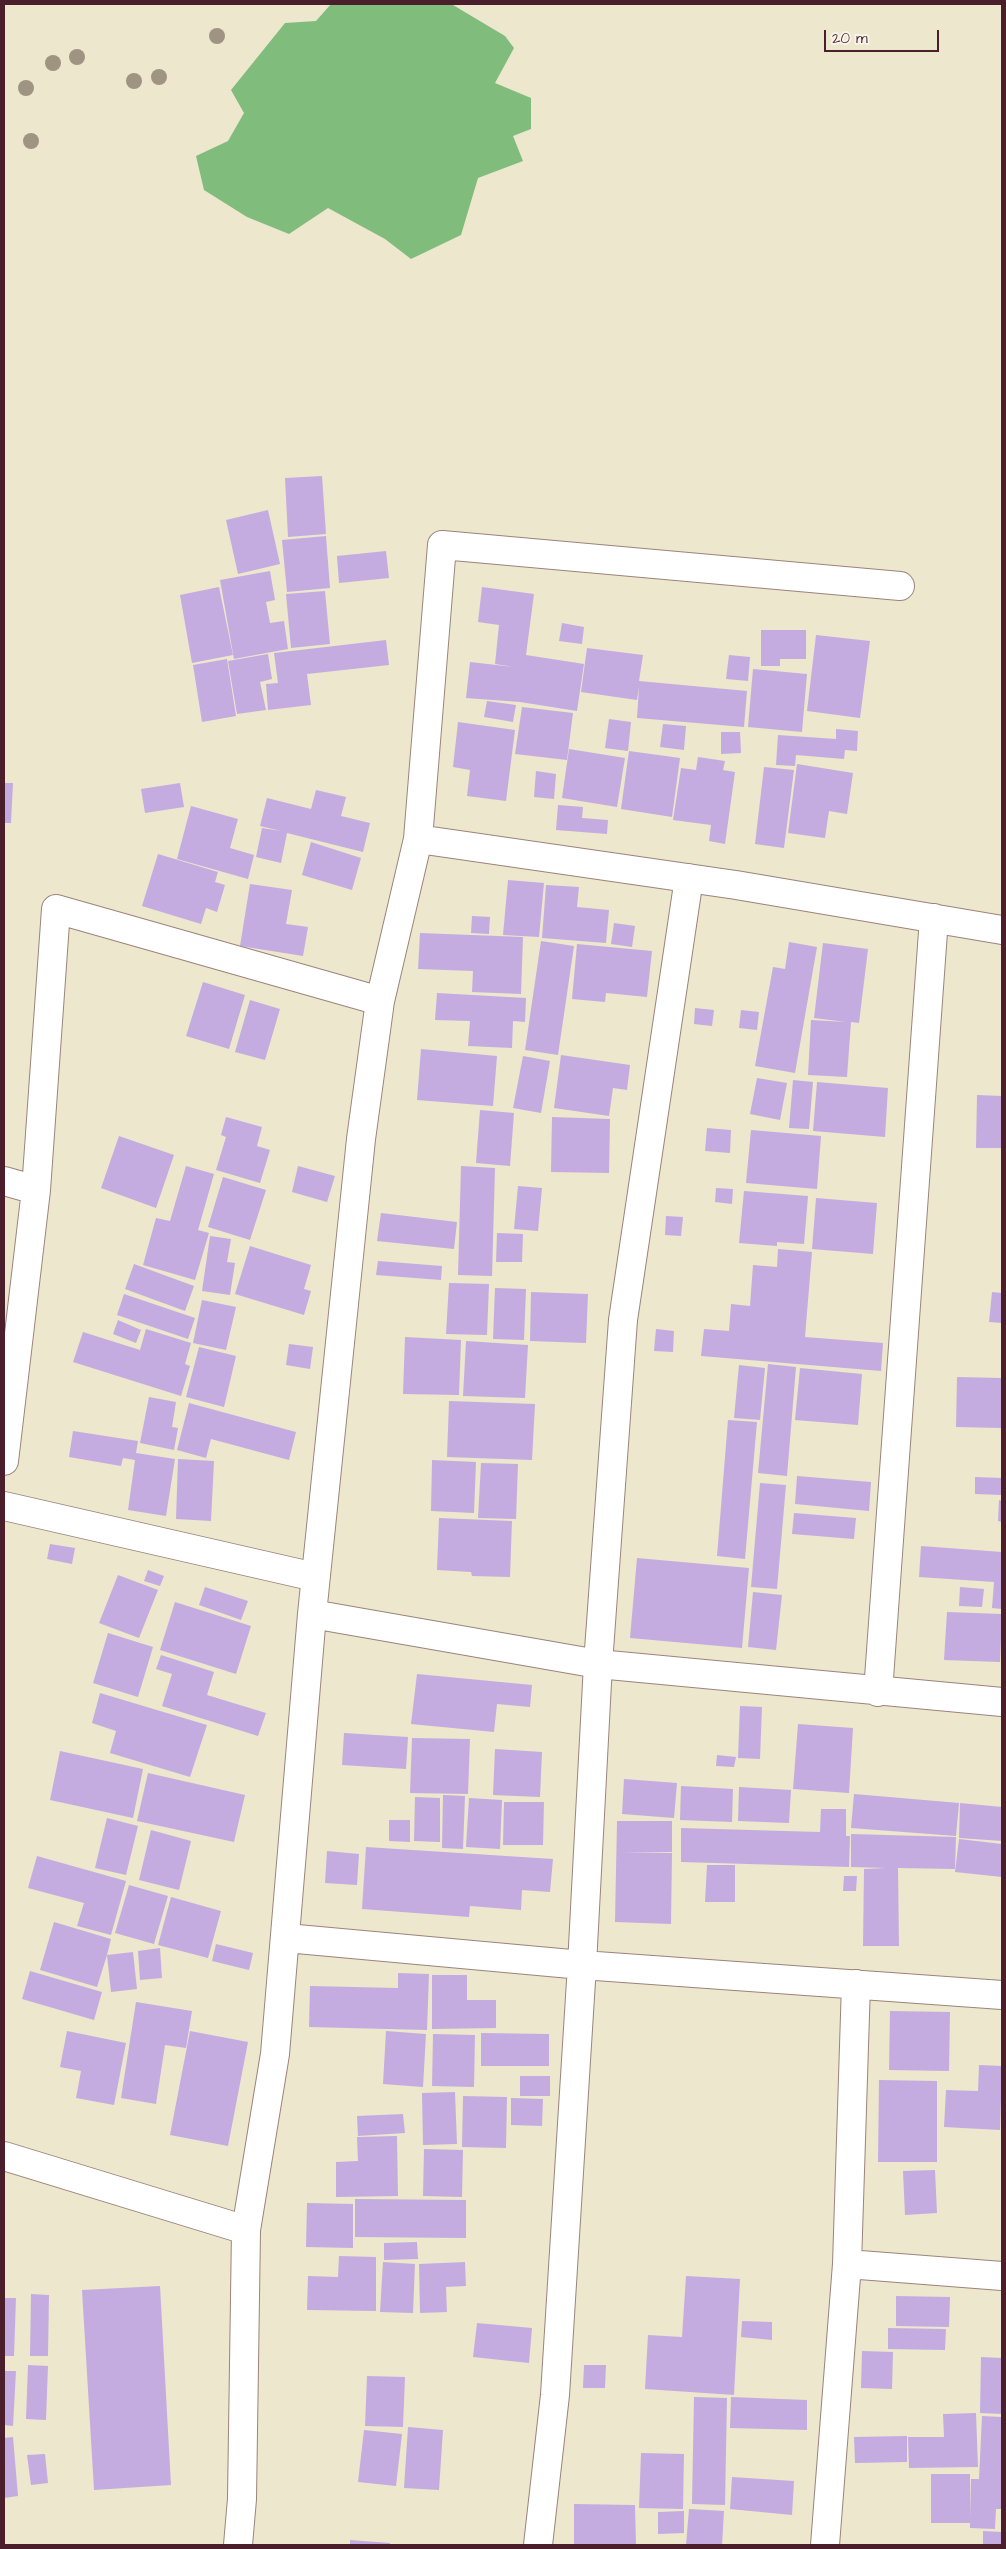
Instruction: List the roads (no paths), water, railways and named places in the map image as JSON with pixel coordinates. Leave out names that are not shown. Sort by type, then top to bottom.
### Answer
[{"type":"street","points":[[238,2545],[242,2499],[246,2230],[276,2054],[312,1614],[361,1139],[380,1001],[418,839],[442,544],[900,586]]},
{"type":"street","points":[[418,839],[689,878],[1002,930]]},
{"type":"street","points":[[538,2545],[555,2395],[582,1965],[598,1664],[623,1320],[689,878]]},
{"type":"street","points":[[4,1461],[36,1190],[56,909],[380,1001]]},
{"type":"street","points":[[878,1692],[934,918]]},
{"type":"street","points":[[4,1181],[36,1190]]},
{"type":"street","points":[[4,1506],[316,1578]]},
{"type":"street","points":[[312,1614],[598,1664],[878,1692],[1002,1702]]},
{"type":"street","points":[[286,1938],[582,1965],[1002,1995]]},
{"type":"street","points":[[825,2545],[847,2264],[856,1984]]},
{"type":"street","points":[[4,2156],[246,2230]]},
{"type":"street","points":[[847,2264],[1002,2276]]}]
